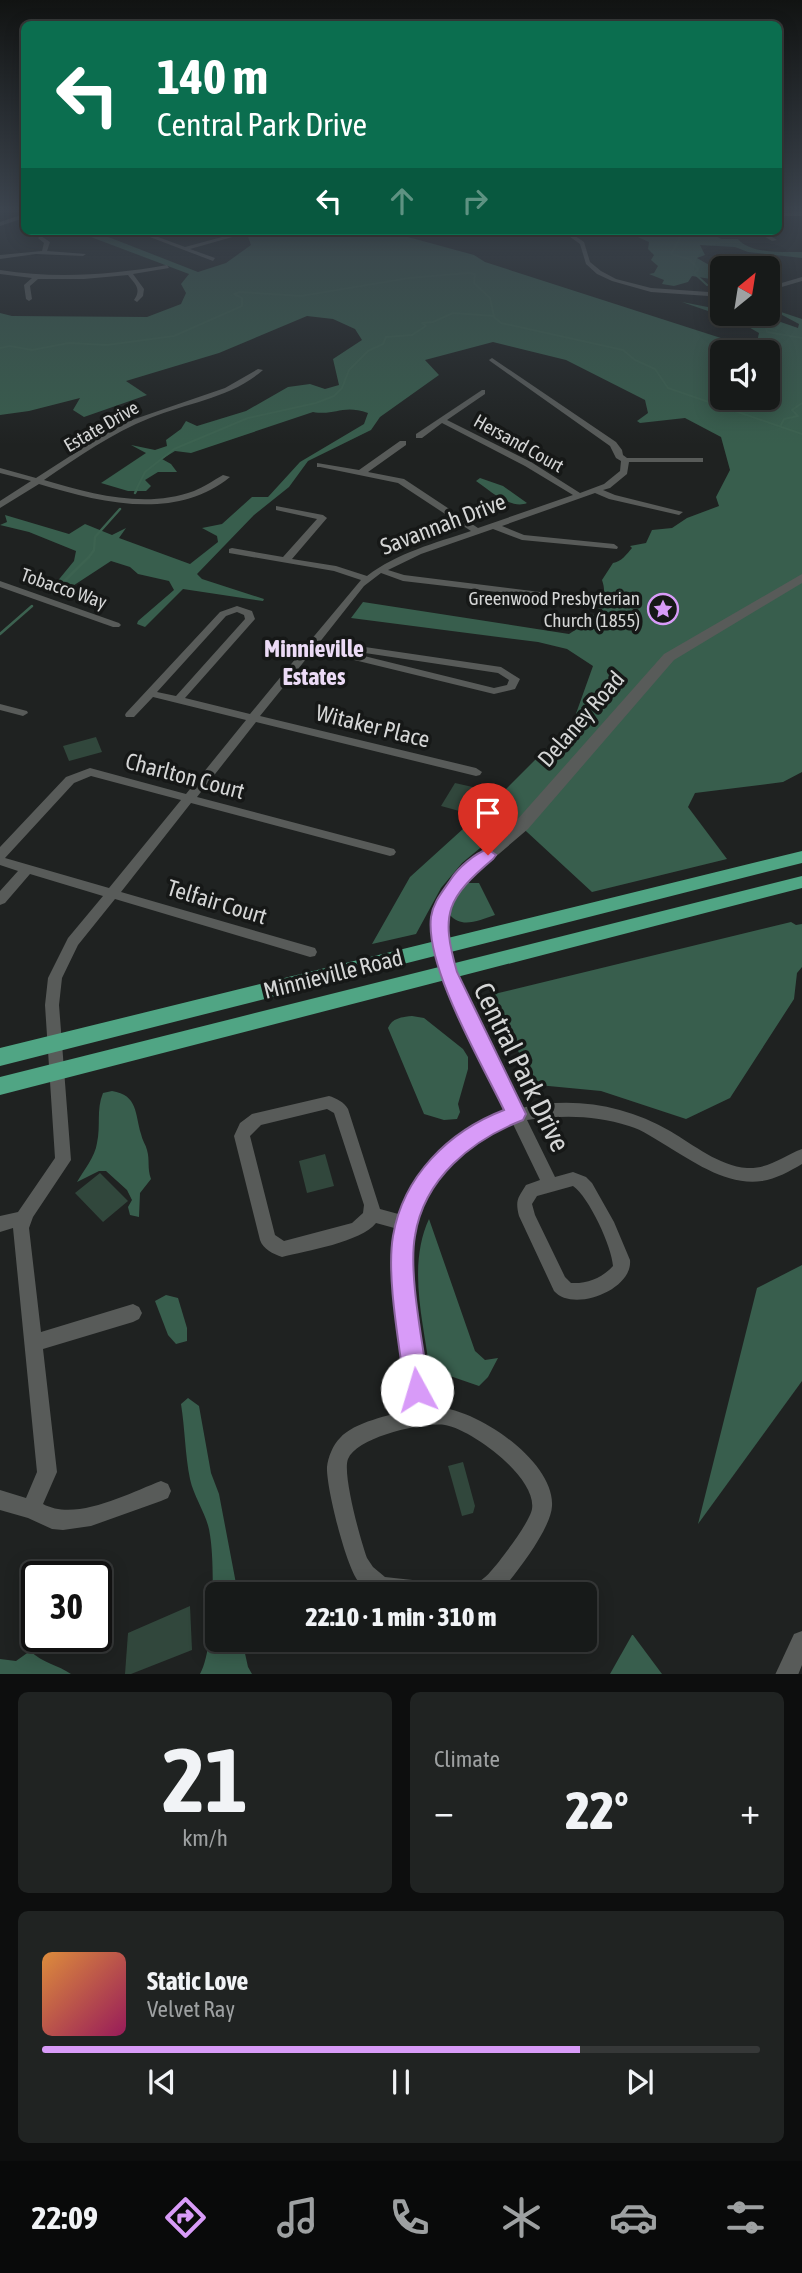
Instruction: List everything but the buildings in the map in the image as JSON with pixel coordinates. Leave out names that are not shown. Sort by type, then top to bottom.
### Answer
[{"type":"main road","name":"Minnieville Road","points":[[0,1057],[802,856]]},
{"type":"main road","name":"Minnieville Road","points":[[0,1086],[802,882]]},
{"type":"street","points":[[28,289],[29,299]]},
{"type":"street","points":[[137,300],[141,289]]},
{"type":"street","points":[[657,289],[710,294]]},
{"type":"street","points":[[492,360],[613,444],[619,456],[625,460],[700,460]]},
{"type":"street","name":"Estate Drive","points":[[0,505],[133,422],[216,397],[260,370]]},
{"type":"street","name":"Hersand Court","points":[[419,436],[482,392]]},
{"type":"street","name":"Hersand Court","points":[[442,420],[520,460],[580,496]]},
{"type":"street","points":[[361,473],[402,443]]},
{"type":"street","name":"Savannah Drive","points":[[23,1218],[63,1160],[52,991],[59,968],[72,942],[350,594],[380,570],[418,552],[596,490],[620,477],[626,467],[625,460]]},
{"type":"street","points":[[320,465],[408,484],[477,531]]},
{"type":"street","points":[[0,470],[125,502],[147,504],[190,497],[226,477]]},
{"type":"street","points":[[596,490],[621,499],[679,512]]},
{"type":"street","points":[[279,508],[323,518],[285,561]]},
{"type":"street","points":[[492,525],[522,537],[614,547]]},
{"type":"street","points":[[232,551],[346,571],[368,579]]},
{"type":"street","points":[[380,570],[403,578],[580,600]]},
{"type":"street","name":"Delaney Road","points":[[448,972],[441,947],[439,917],[450,890],[522,825],[657,668],[681,648],[802,578]]},
{"type":"street","name":"Tobacco Way","points":[[0,584],[116,625]]},
{"type":"street","points":[[130,715],[223,614],[237,609],[249,613],[250,619],[178,700]]},
{"type":"street","points":[[310,644],[354,654],[365,650],[500,670],[515,679],[511,687],[494,691],[357,659],[354,654]]},
{"type":"street","name":"Witaker Place","points":[[150,693],[476,772]]},
{"type":"street","points":[[0,707],[23,713]]},
{"type":"street","name":"Charlton Court","points":[[0,855],[69,779],[83,773],[96,773],[390,852]]},
{"type":"street","points":[[0,861],[111,893]]},
{"type":"street","points":[[0,900],[27,869]]},
{"type":"street","name":"Telfair Court","points":[[111,893],[310,952]]},
{"type":"street","name":"Central Park Drive","points":[[448,972],[550,1184]]},
{"type":"street","points":[[321,1103],[338,1106],[372,1205],[371,1214],[365,1224],[355,1230],[290,1249],[275,1246],[268,1240],[242,1140],[246,1128],[257,1119],[321,1103]]},
{"type":"street","points":[[420,1416],[402,1262],[407,1223],[427,1179],[443,1159],[474,1133],[516,1114],[561,1107],[605,1112],[647,1126],[723,1168],[744,1175],[774,1171],[802,1156]]},
{"type":"street","name":"Central Park Drive","points":[[573,1180],[586,1188],[621,1260],[622,1267],[616,1278],[574,1293],[568,1292],[559,1283],[527,1216],[524,1203],[529,1193],[550,1184],[573,1180]]},
{"type":"street","points":[[371,1214],[407,1223]]},
{"type":"street","points":[[0,1224],[23,1218],[21,1237],[47,1461],[44,1484],[32,1509]]},
{"type":"street","points":[[33,1343],[133,1312]]},
{"type":"street","points":[[372,1582],[358,1560],[337,1478],[341,1454],[350,1441],[420,1416],[444,1415],[472,1424],[528,1472],[538,1485],[542,1498],[540,1520],[496,1582]]},
{"type":"street","points":[[0,1500],[32,1509],[53,1519],[66,1520],[84,1517],[161,1491]]},
{"type":"street","points":[[786,1674],[802,1642]]},
{"type":"green space","points":[[184,289],[569,289],[727,340],[710,340],[710,410],[780,410],[780,340],[757,340],[759,333],[747,326],[780,326],[780,322],[798,328],[799,324],[780,312],[802,319],[802,772],[783,782],[695,793],[688,807],[727,859],[592,892],[514,820],[462,863],[441,888],[416,934],[372,944],[410,877],[496,799],[573,722],[593,666],[567,649],[538,642],[351,618],[363,602],[569,634],[591,618],[601,605],[604,589],[602,580],[613,563],[632,548],[630,546],[646,543],[652,530],[672,528],[687,518],[719,506],[716,497],[730,470],[721,437],[685,418],[640,423],[637,421],[648,413],[645,400],[566,360],[493,342],[425,360],[439,375],[380,417],[371,430],[308,461],[289,487],[254,515],[197,574],[202,579],[264,599],[263,601],[183,589],[145,627],[137,624],[138,621],[174,590],[169,581],[138,574],[130,567],[111,561],[62,593],[51,589],[74,561],[76,551],[29,532],[0,525],[7,522],[5,515],[69,534],[85,524],[112,535],[126,528],[119,538],[190,564],[218,542],[217,536],[202,528],[222,524],[252,497],[268,497],[300,462],[364,424],[368,413],[352,410],[313,412],[191,453],[175,451],[162,459],[171,464],[177,472],[158,472],[145,480],[151,486],[146,491],[128,491],[101,483],[146,453],[131,445],[155,450],[167,446],[166,440],[181,429],[186,421],[197,426],[246,411],[288,387],[310,384],[325,389],[339,385],[333,359],[362,340],[355,329],[333,319],[307,316],[219,353],[126,381],[147,395],[84,417],[73,410],[80,398],[29,411],[0,415],[0,313],[12,316],[147,317],[181,304],[186,293]]},
{"type":"green space","points":[[682,302],[710,307],[710,312]]},
{"type":"green space","points":[[480,478],[503,486],[527,503],[514,504],[500,498],[476,481]]},
{"type":"green space","points":[[96,737],[102,752],[69,761],[63,746]]},
{"type":"green space","points":[[455,783],[477,788],[463,812],[441,806]]},
{"type":"green space","points":[[466,883],[479,883],[495,915],[477,921],[460,922],[450,915],[454,901]]},
{"type":"green space","points":[[791,922],[802,924],[802,967],[797,973],[794,999],[730,1098],[686,1119],[601,1091],[538,1085],[486,996]]},
{"type":"green space","points":[[412,1016],[424,1018],[463,1049],[468,1057],[457,1119],[444,1120],[424,1114],[388,1028],[395,1020]]},
{"type":"green space","points":[[112,1091],[127,1097],[134,1106],[148,1154],[151,1179],[140,1193],[139,1217],[130,1215],[128,1207],[132,1200],[127,1190],[106,1171],[99,1171],[77,1182],[96,1148],[103,1093]]},
{"type":"green space","points":[[325,1154],[334,1186],[307,1193],[299,1161]]},
{"type":"green space","points":[[100,1173],[128,1201],[103,1222],[75,1193]]},
{"type":"green space","points":[[429,1219],[475,1351],[485,1360],[498,1358],[488,1377],[479,1386],[450,1376],[430,1373],[418,1276],[422,1237]]},
{"type":"green space","points":[[802,1265],[802,1381],[698,1524],[757,1288]]},
{"type":"green space","points":[[166,1295],[178,1298],[187,1328],[187,1341],[176,1344],[168,1335],[155,1301]]},
{"type":"green space","points":[[188,1398],[199,1406],[236,1582],[213,1582],[209,1528],[188,1470],[181,1404]]},
{"type":"green space","points":[[463,1462],[475,1506],[473,1513],[462,1516],[448,1466]]},
{"type":"green space","points":[[190,1606],[192,1650],[125,1674],[128,1633]]},
{"type":"green space","points":[[633,1635],[662,1674],[610,1674]]},
{"type":"green space","points":[[31,1652],[71,1674],[0,1674],[0,1659],[16,1661]]},
{"type":"green space","points":[[207,1652],[245,1652],[252,1674],[200,1674]]},
{"type":"waterway","points":[[0,348],[10,346],[32,350],[69,343],[107,345],[174,336],[242,306],[242,298],[234,294],[240,292],[301,296],[342,289]]},
{"type":"waterway","points":[[481,289],[490,298],[494,316]]},
{"type":"waterway","points":[[136,490],[145,472],[174,449],[248,418],[316,403],[334,396],[342,388],[349,370],[368,351],[383,344],[386,337],[412,335],[426,326],[422,323],[433,322],[453,313],[494,316]]},
{"type":"waterway","points":[[494,316],[501,323],[623,350],[635,360],[655,369],[668,388],[802,434]]},
{"type":"waterway","points":[[780,326],[776,330],[766,328],[767,332],[802,338]]},
{"type":"waterway","points":[[781,425],[784,419],[798,416],[792,410],[802,403]]},
{"type":"waterway","points":[[135,493],[137,489]]},
{"type":"waterway","points":[[52,593],[89,557],[94,550],[95,537],[120,509]]},
{"type":"waterway","points":[[0,634],[32,606]]},
{"type":"place","name":"Greenwood Presbyterian Church (1855)","points":[[663,609]]},
{"type":"district","name":"Minnieville Estates","points":[[314,663]]},
{"type":"route","points":[[417,1390],[402,1262],[404,1236],[412,1209],[427,1179],[452,1150],[489,1124],[516,1114],[448,972],[441,947],[439,917],[450,890],[488,855]]}]
